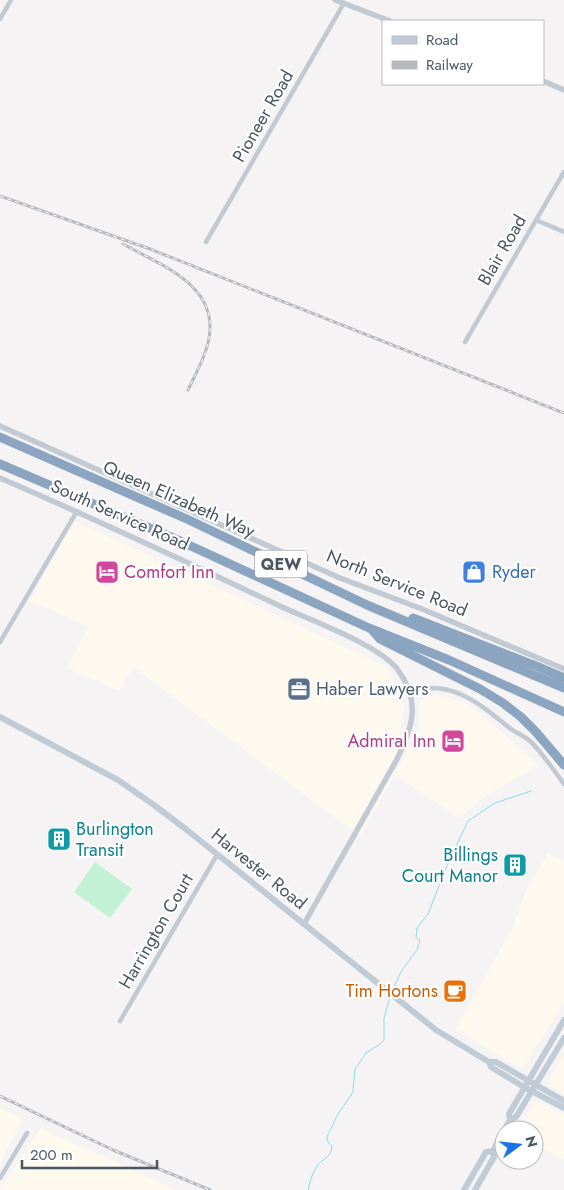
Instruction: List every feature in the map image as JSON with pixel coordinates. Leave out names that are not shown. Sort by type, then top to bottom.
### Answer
[{"type":"highway","name":"Queen Elizabeth Way","points":[[0,437],[189,520],[367,605],[564,688]]},
{"type":"highway","name":"QEW","points":[[0,464],[166,536],[369,628],[449,660],[564,712]]},
{"type":"highway","points":[[367,605],[383,606],[564,678]]},
{"type":"highway","points":[[369,628],[380,639],[480,689],[503,703],[536,732],[564,765]]},
{"type":"main road","name":"Harvester Road","points":[[0,717],[118,780],[187,830],[436,1030],[489,1062],[491,1067],[564,1101]]},
{"type":"main road","points":[[564,1020],[509,1114],[510,1120],[516,1117],[564,1038]]},
{"type":"main road","name":"Harvester Road","points":[[534,1088],[564,1108]]},
{"type":"main road","points":[[464,1190],[486,1152],[493,1151],[494,1157],[475,1190]]},
{"type":"street","points":[[0,19],[11,0]]},
{"type":"street","points":[[335,0],[387,20]]},
{"type":"street","name":"Pioneer Road","points":[[206,242],[344,3]]},
{"type":"street","points":[[544,81],[564,90]]},
{"type":"street","name":"Blair Road","points":[[465,342],[564,172]]},
{"type":"street","points":[[536,220],[564,232]]},
{"type":"street","name":"North Service Road","points":[[0,426],[340,578],[422,609],[564,669]]},
{"type":"street","name":"South Service Road","points":[[0,478],[77,511],[366,646],[394,665],[410,692],[413,704],[411,726],[402,749],[304,924]]},
{"type":"street","points":[[0,642],[77,511]]},
{"type":"street","points":[[410,692],[428,688],[447,688],[487,709],[509,728],[530,741],[564,784]]},
{"type":"street","name":"Harrington Court","points":[[120,1022],[217,855]]},
{"type":"street","points":[[0,1178],[26,1133]]},
{"type":"shaded area","points":[[75,521],[388,667],[404,704],[395,773],[419,730],[419,701],[436,694],[468,703],[539,765],[487,795],[459,818],[394,774],[360,836],[133,667],[119,691],[67,668],[88,626],[29,601]]},
{"type":"shaded area","points":[[548,853],[564,861],[564,1003],[523,1069],[455,1030],[514,925],[526,890]]},
{"type":"shaded area","points":[[564,1053],[564,1093],[548,1085],[548,1081]]},
{"type":"shaded area","points":[[537,1101],[564,1114],[564,1160],[544,1149],[544,1120],[525,1120]]},
{"type":"shaded area","points":[[0,1107],[23,1120],[0,1162]]},
{"type":"shaded area","points":[[40,1128],[137,1172],[176,1190],[0,1190]]},
{"type":"green space","points":[[95,862],[132,889],[110,918],[74,892]]},
{"type":"waterway","points":[[392,991],[402,970],[417,950],[420,941],[416,937],[417,928],[428,914],[448,863],[468,821],[495,803],[531,791]]},
{"type":"waterway","points":[[308,1190],[315,1169],[331,1150],[332,1146],[328,1142],[327,1137],[338,1114],[353,1092],[355,1069],[366,1053],[384,1040],[384,1018],[390,997]]},
{"type":"railway","points":[[0,196],[150,249],[564,413]]},
{"type":"railway","points":[[123,244],[171,270],[185,280],[198,292],[206,307],[210,323],[208,343],[202,361],[188,390]]},
{"type":"railway","points":[[0,1096],[113,1150],[210,1190]]},
{"type":"place","name":"Comfort Inn","points":[[107,572]]},
{"type":"place","name":"Ryder","points":[[474,572]]},
{"type":"place","name":"Haber Lawyers","points":[[299,689]]},
{"type":"place","name":"Admiral Inn","points":[[453,741]]},
{"type":"place","name":"Burlington Transit","points":[[59,839]]},
{"type":"place","name":"Billings Court Manor","points":[[515,865]]},
{"type":"place","name":"Tim Hortons","points":[[455,991]]}]
